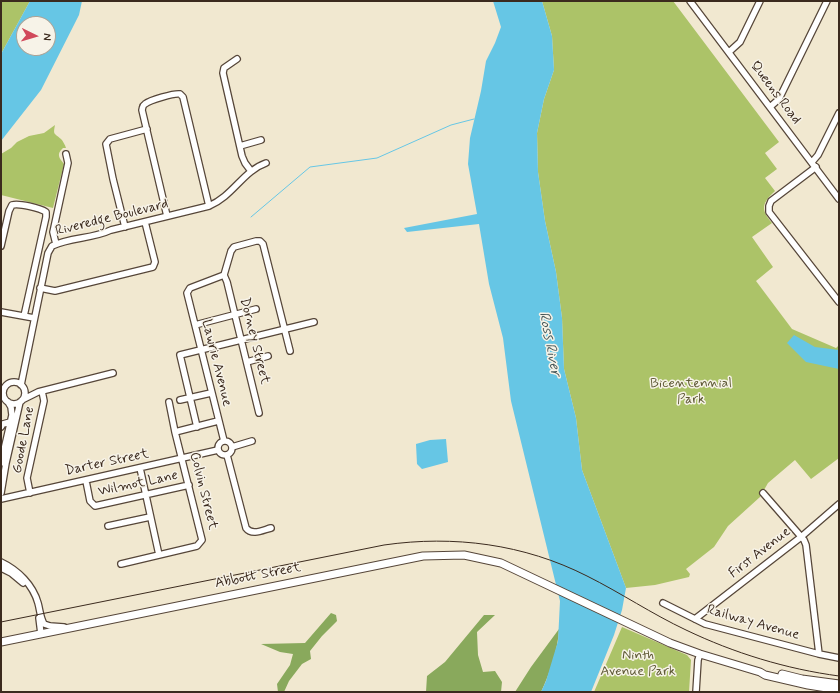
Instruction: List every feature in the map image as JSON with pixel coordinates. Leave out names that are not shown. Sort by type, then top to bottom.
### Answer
[{"type":"main road","name":"Abbott Street","points":[[1,642],[423,556],[464,555],[501,563],[670,643],[700,654]]},
{"type":"main road","points":[[700,654],[792,682],[837,688]]},
{"type":"street","name":"Queens Road","points":[[690,1],[839,199]]},
{"type":"street","points":[[729,52],[740,42],[760,1]]},
{"type":"street","points":[[770,107],[779,99],[827,1]]},
{"type":"street","points":[[237,59],[224,68],[223,73],[240,146],[244,160],[251,171]]},
{"type":"street","points":[[167,216],[142,110],[144,104],[174,94],[180,94],[183,97],[209,206]]},
{"type":"street","points":[[812,162],[818,156],[837,120],[839,113]]},
{"type":"street","points":[[125,227],[106,144],[110,138],[146,129]]},
{"type":"street","points":[[240,146],[261,140]]},
{"type":"street","points":[[56,244],[53,232],[68,163],[66,154]]},
{"type":"street","name":"Riveredge Boulevard","points":[[22,387],[23,371],[40,288],[48,253],[52,246],[220,202],[251,171],[257,166],[266,162]]},
{"type":"street","points":[[816,167],[771,201],[769,212],[839,302]]},
{"type":"street","points":[[1,246],[9,211],[12,205],[20,205],[46,212],[24,316]]},
{"type":"street","points":[[40,288],[55,291],[153,267],[155,262],[145,222]]},
{"type":"street","points":[[224,275],[234,247],[256,241],[261,242],[264,246],[290,351]]},
{"type":"street","name":"Lawrie Avenue","points":[[224,275],[190,288],[188,291],[188,298],[224,441]]},
{"type":"street","name":"Dorney Street","points":[[224,275],[242,340],[259,414]]},
{"type":"street","points":[[195,325],[256,310]]},
{"type":"street","points":[[1,312],[34,318]]},
{"type":"street","points":[[197,427],[180,355],[314,322]]},
{"type":"street","points":[[247,362],[268,356]]},
{"type":"street","name":"Riveredge Boulevard","points":[[14,382],[23,371]]},
{"type":"street","points":[[8,402],[14,404],[40,392],[113,373]]},
{"type":"street","points":[[1,463],[12,411],[2,391],[6,386],[14,382],[31,392],[40,392]]},
{"type":"street","points":[[1,493],[6,463],[24,396],[22,387]]},
{"type":"street","name":"Goode Lane","points":[[30,493],[27,478],[44,400],[40,392]]},
{"type":"street","points":[[180,400],[211,393]]},
{"type":"street","name":"Colvin Street","points":[[159,555],[197,546],[201,543],[202,537],[175,432],[169,402]]},
{"type":"street","points":[[175,432],[218,421]]},
{"type":"street","points":[[1,427],[3,424],[10,422]]},
{"type":"street","points":[[227,455],[221,454],[218,450],[218,446],[224,441],[228,442],[232,447]]},
{"type":"street","points":[[232,447],[252,441]]},
{"type":"street","points":[[227,455],[231,452],[232,447]]},
{"type":"street","name":"Darter Street","points":[[1,499],[218,450]]},
{"type":"street","points":[[227,455],[246,528],[253,532],[271,528]]},
{"type":"street","points":[[121,564],[159,555],[140,468]]},
{"type":"street","name":"Wilmot Lane","points":[[86,481],[90,501],[95,506],[189,486]]},
{"type":"street","points":[[763,493],[804,540],[807,549],[819,654]]},
{"type":"street","name":"First Avenue","points":[[695,619],[801,537],[839,504]]},
{"type":"street","points":[[108,526],[150,516]]},
{"type":"street","points":[[1,562],[18,573],[29,585],[36,598],[44,624],[50,626],[69,627]]},
{"type":"street","points":[[1,568],[16,576],[23,582],[30,593],[38,612],[41,634]]},
{"type":"street","name":"Railway Avenue","points":[[663,603],[705,624],[839,658]]},
{"type":"street","points":[[696,692],[698,660],[700,654]]},
{"type":"green space","points":[[1,1],[30,1],[22,16],[16,16],[16,27],[1,54]]},
{"type":"green space","name":"Bicentennial Park","points":[[542,1],[673,1],[779,142],[765,153],[777,169],[765,178],[775,191],[767,199],[764,206],[764,210],[772,223],[752,237],[773,267],[756,281],[792,329],[836,348],[839,345],[839,458],[811,479],[795,460],[768,483],[760,497],[728,526],[714,547],[686,569],[690,574],[689,577],[655,585],[626,588],[582,470],[576,418],[564,369],[562,318],[556,272],[545,221],[538,172],[537,133],[544,99],[554,70],[552,36]]},
{"type":"green space","points":[[55,125],[55,134],[62,140],[66,148],[63,148],[59,154],[64,164],[53,208],[1,195],[1,154],[17,142],[29,136],[44,133]]},
{"type":"green space","points":[[331,613],[336,615],[337,621],[310,651],[311,659],[302,664],[289,681],[284,692],[278,692],[277,684],[290,665],[293,654],[280,652],[261,644],[305,643]]},
{"type":"green space","points":[[484,615],[495,615],[477,632],[478,655],[483,672],[495,671],[502,682],[501,692],[426,692],[427,676],[445,662]]},
{"type":"green space","name":"Ninth Avenue Park","points":[[622,627],[687,655],[691,660],[689,692],[594,692]]},
{"type":"green space","points":[[559,629],[553,661],[541,692],[515,692],[531,667]]},
{"type":"water","points":[[30,1],[82,1],[79,15],[41,90],[1,141],[1,54],[16,27],[16,56],[56,56],[56,16],[22,16]]},
{"type":"water","name":"Ross River","points":[[493,1],[542,1],[552,36],[554,70],[544,99],[537,133],[538,172],[545,221],[556,272],[562,318],[564,369],[576,418],[582,470],[626,588],[622,610],[614,635],[591,692],[541,692],[546,681],[558,641],[560,601],[511,401],[503,338],[489,284],[479,224],[407,232],[404,228],[477,214],[468,164],[470,138],[481,91],[486,61],[501,27]]},
{"type":"water","points":[[794,335],[815,347],[839,350],[839,369],[806,362],[787,343]]},
{"type":"water","points":[[446,439],[448,462],[422,469],[417,464],[416,444],[430,440]]},
{"type":"waterway","points":[[251,217],[310,167],[377,158],[451,125],[474,119]]},
{"type":"railway","points":[[1,622],[384,545],[410,542],[462,542],[514,549],[539,556],[587,576],[673,624],[723,646],[761,659],[799,669],[839,676]]}]
